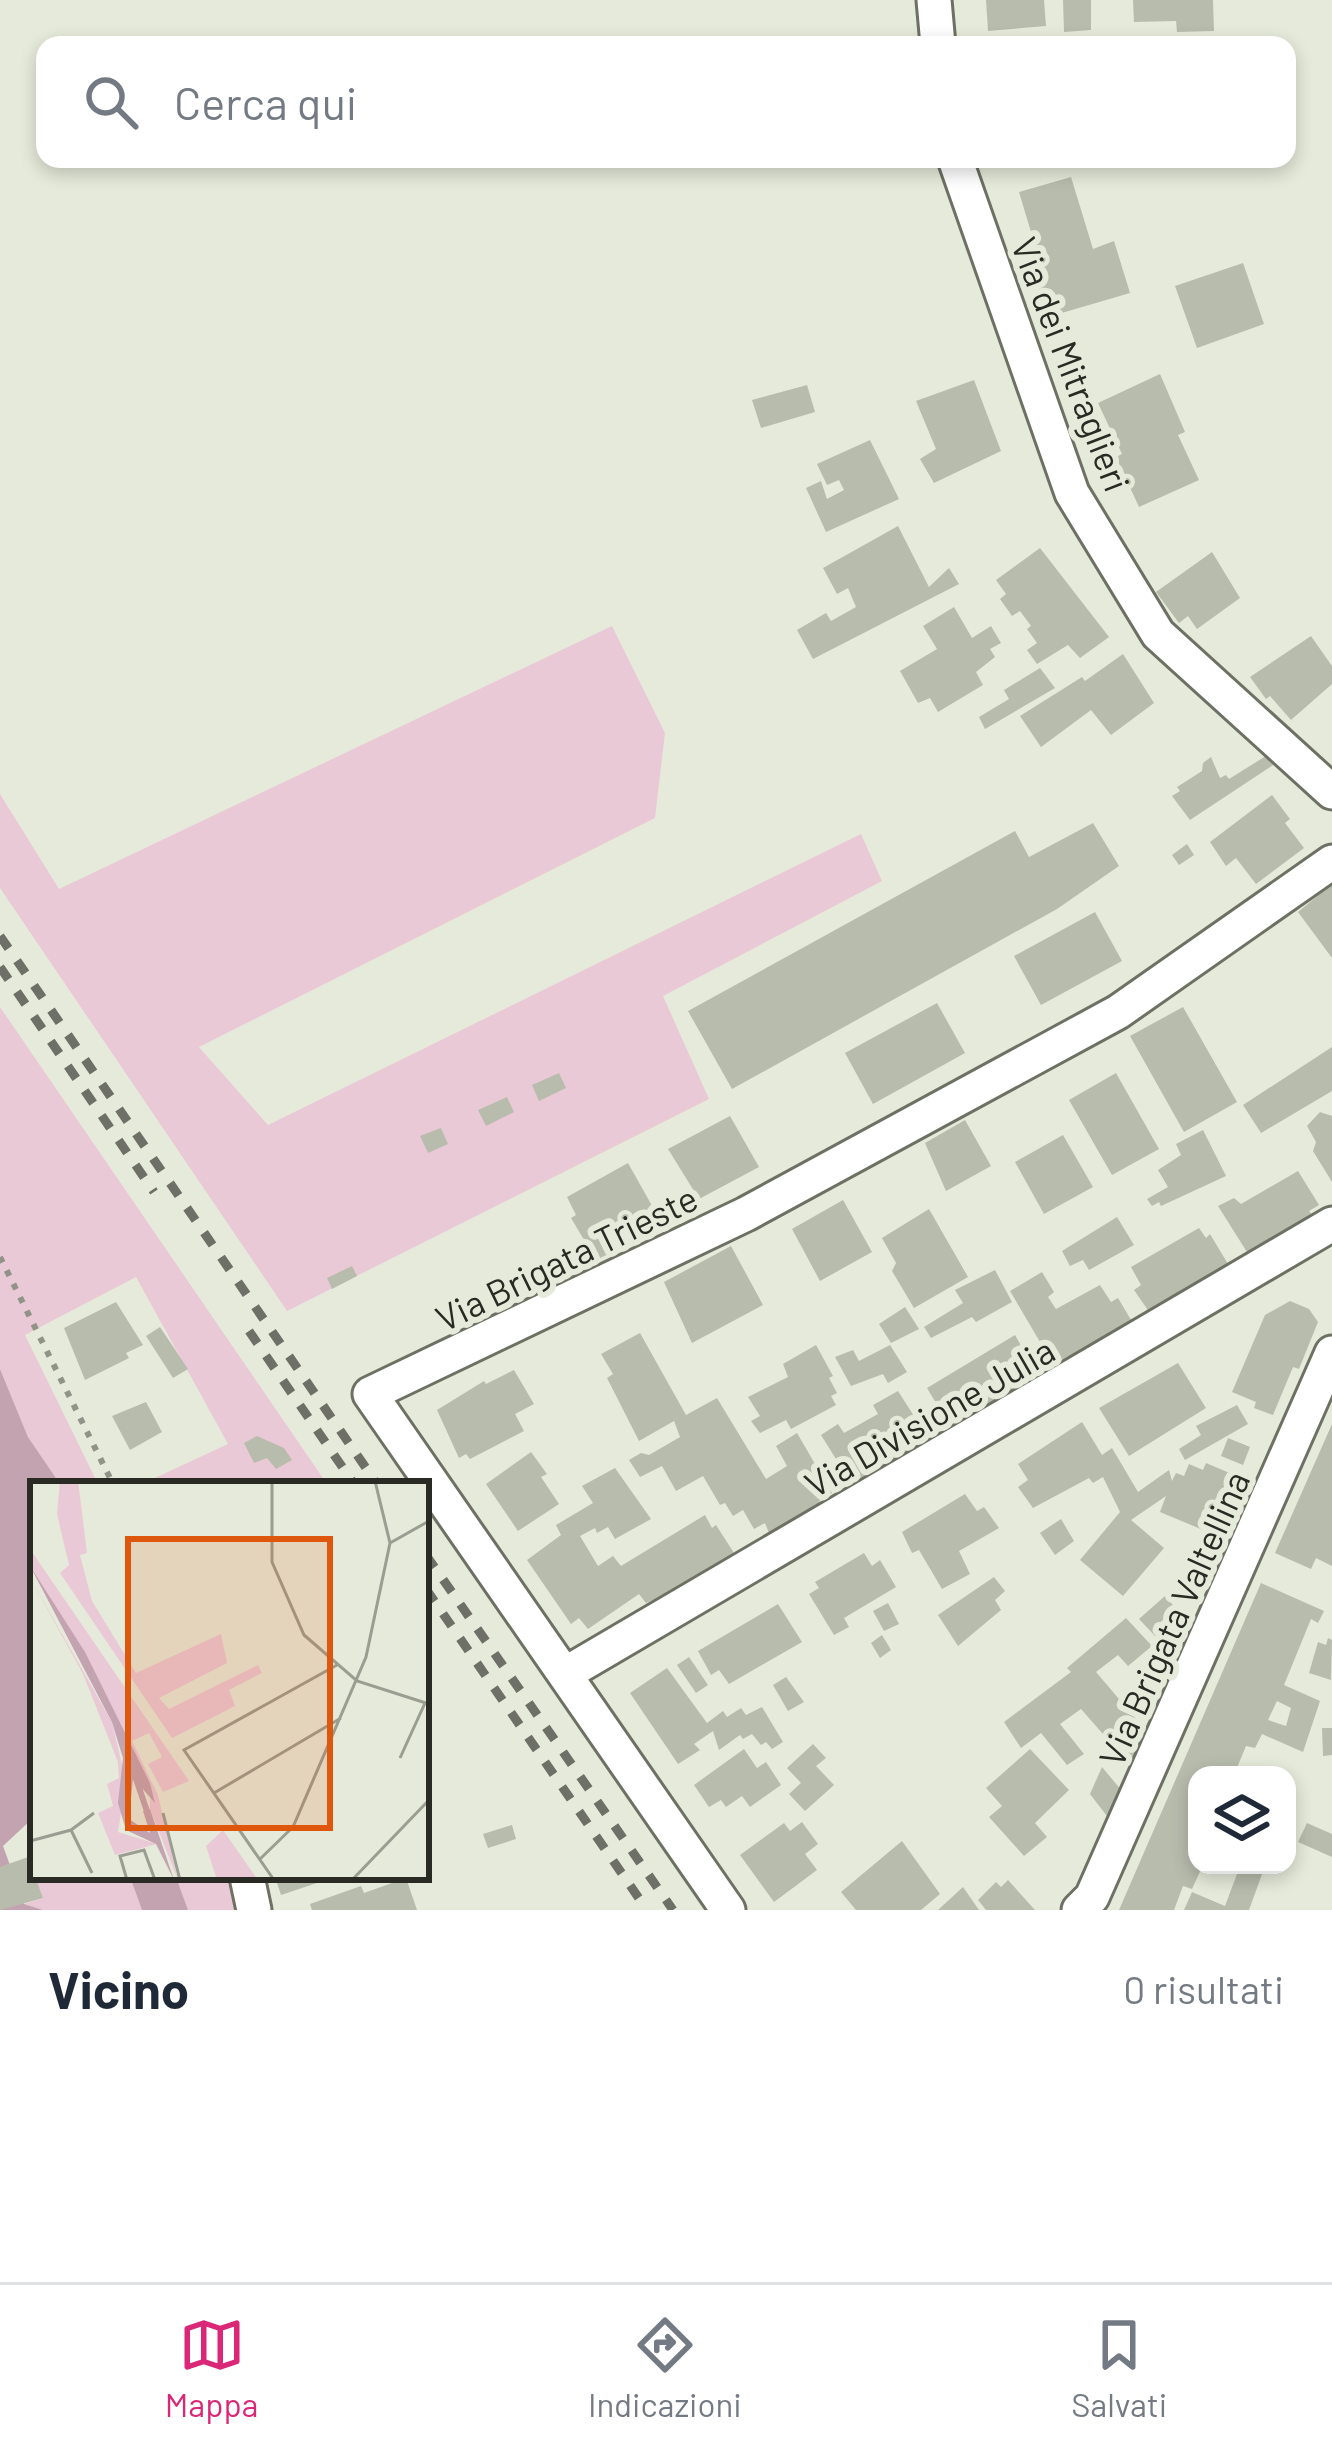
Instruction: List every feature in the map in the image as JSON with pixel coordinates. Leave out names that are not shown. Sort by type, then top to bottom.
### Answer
[{"type":"street","points":[[934,0],[937,36]]},
{"type":"street","name":"Via dei Mitraglieri","points":[[958,168],[1072,493],[1159,634],[1332,792]]},
{"type":"street","name":"Via Brigata Trieste","points":[[728,1910],[370,1394],[746,1214],[1118,1012],[1332,862]]},
{"type":"street","name":"Via Divisione Julia","points":[[565,1674],[1332,1224]]},
{"type":"street","name":"Via Brigata Valtellina","points":[[1079,1910],[1092,1898],[1332,1353]]},
{"type":"street","points":[[248,1880],[254,1910]]},
{"type":"path","points":[[0,1257],[111,1481]]},
{"type":"shaded area","points":[[612,626],[665,733],[655,818],[199,1047],[268,1125],[861,834],[882,881],[663,996],[709,1099],[287,1311],[0,888],[0,794],[59,889]]},
{"type":"shaded area","points":[[0,1007],[325,1481],[148,1481],[228,1444],[136,1277],[25,1335],[97,1481],[58,1481],[28,1437],[0,1369]]},
{"type":"shaded area","points":[[0,1369],[28,1437],[58,1481],[30,1481],[30,1821],[3,1846],[24,1904],[43,1910],[0,1910]]},
{"type":"shaded area","points":[[36,1880],[131,1880],[142,1910],[43,1910],[24,1904],[43,1898]]},
{"type":"shaded area","points":[[131,1880],[177,1880],[188,1910],[142,1910]]},
{"type":"shaded area","points":[[177,1880],[235,1880],[240,1910],[188,1910]]},
{"type":"building","points":[[986,0],[1044,0],[1046,26],[988,31]]},
{"type":"building","points":[[1063,0],[1091,0],[1091,30],[1064,32]]},
{"type":"building","points":[[1133,0],[1213,0],[1214,31],[1177,32],[1176,21],[1134,22]]},
{"type":"building","points":[[1071,177],[1093,249],[1114,241],[1130,293],[1048,317],[1033,265],[1040,262],[1019,192]]},
{"type":"building","points":[[1243,263],[1264,324],[1197,348],[1175,286]]},
{"type":"building","points":[[1160,374],[1185,432],[1178,435],[1199,480],[1139,507],[1116,457],[1122,454],[1098,403]]},
{"type":"building","points":[[974,380],[1001,451],[934,483],[920,459],[936,449],[916,401]]},
{"type":"building","points":[[807,385],[815,412],[761,428],[752,400]]},
{"type":"building","points":[[870,440],[899,499],[826,532],[806,488],[821,481],[827,499],[844,490],[839,480],[827,485],[817,464]]},
{"type":"building","points":[[898,526],[929,587],[949,568],[959,584],[813,659],[797,630],[826,613],[831,621],[856,607],[848,588],[837,594],[823,568]]},
{"type":"building","points":[[1040,548],[1109,637],[1080,658],[1068,645],[1037,664],[1027,650],[1037,643],[1027,629],[1031,626],[1020,611],[1012,616],[1000,599],[1006,594],[996,580]]},
{"type":"building","points":[[1212,552],[1240,598],[1197,629],[1188,616],[1179,623],[1156,592]]},
{"type":"building","points":[[954,607],[972,638],[991,626],[1001,643],[990,649],[995,657],[976,672],[983,685],[938,712],[930,698],[918,703],[900,671],[937,649],[923,626]]},
{"type":"building","points":[[1311,636],[1332,666],[1332,684],[1291,720],[1270,696],[1266,699],[1250,677]]},
{"type":"building","points":[[1123,654],[1154,703],[1111,735],[1091,710],[1041,747],[1020,716]]},
{"type":"building","points":[[1040,668],[1055,688],[985,729],[979,717],[1009,699],[1004,690]]},
{"type":"building","points":[[1269,754],[1279,761],[1190,820],[1172,796],[1211,757],[1220,778],[1226,775],[1229,779]]},
{"type":"building","points":[[1272,795],[1304,848],[1256,884],[1236,858],[1226,866],[1210,842]]},
{"type":"building","points":[[1093,823],[1119,866],[1057,909],[732,1089],[688,1011],[1015,831],[1029,857]]},
{"type":"building","points":[[1187,844],[1194,855],[1179,865],[1172,855]]},
{"type":"building","points":[[1332,884],[1332,958],[1298,912]]},
{"type":"building","points":[[1095,912],[1122,961],[1041,1005],[1014,956]]},
{"type":"building","points":[[937,1003],[965,1053],[873,1104],[845,1053]]},
{"type":"building","points":[[1183,1007],[1237,1102],[1184,1132],[1130,1036]]},
{"type":"building","points":[[1332,1047],[1332,1091],[1261,1133],[1243,1105]]},
{"type":"building","points":[[559,1073],[566,1088],[539,1101],[532,1085]]},
{"type":"building","points":[[1116,1073],[1159,1149],[1112,1175],[1069,1100]]},
{"type":"building","points":[[507,1097],[514,1112],[486,1126],[478,1110]]},
{"type":"building","points":[[1320,1112],[1332,1116],[1332,1182],[1313,1151],[1316,1142],[1307,1126]]},
{"type":"building","points":[[730,1116],[759,1167],[699,1199],[668,1149]]},
{"type":"building","points":[[965,1120],[991,1166],[946,1191],[925,1143]]},
{"type":"building","points":[[441,1128],[448,1144],[428,1153],[420,1136]]},
{"type":"building","points":[[1203,1130],[1226,1176],[1152,1206],[1147,1199],[1168,1187],[1158,1170],[1181,1155],[1176,1144]]},
{"type":"building","points":[[1063,1135],[1093,1187],[1044,1214],[1015,1162]]},
{"type":"building","points":[[628,1163],[660,1220],[643,1230],[641,1238],[596,1260],[571,1218],[576,1215],[567,1197]]},
{"type":"building","points":[[1298,1171],[1319,1205],[1309,1211],[1313,1216],[1286,1231],[1290,1236],[1252,1260],[1218,1206],[1234,1198],[1241,1204]]},
{"type":"building","points":[[843,1200],[872,1252],[820,1281],[792,1229]]},
{"type":"building","points":[[929,1209],[968,1277],[914,1308],[892,1271],[896,1263],[882,1238]]},
{"type":"building","points":[[1117,1217],[1134,1245],[1089,1270],[1083,1260],[1070,1266],[1062,1251]]},
{"type":"building","points":[[1199,1228],[1206,1238],[1210,1234],[1231,1269],[1152,1316],[1134,1290],[1141,1285],[1131,1267]]},
{"type":"building","points":[[731,1246],[763,1305],[692,1343],[664,1282]]},
{"type":"building","points":[[352,1266],[357,1276],[332,1289],[327,1278]]},
{"type":"building","points":[[995,1270],[1012,1302],[976,1322],[972,1317],[931,1338],[924,1327],[963,1303],[955,1290]]},
{"type":"building","points":[[1042,1272],[1054,1292],[1048,1297],[1056,1309],[1100,1285],[1111,1302],[1118,1298],[1137,1330],[1096,1353],[1091,1345],[1053,1364],[1010,1291]]},
{"type":"building","points":[[1290,1301],[1309,1309],[1318,1322],[1273,1415],[1232,1392],[1265,1315]]},
{"type":"building","points":[[116,1302],[143,1345],[126,1353],[129,1358],[85,1380],[64,1328]]},
{"type":"building","points":[[905,1307],[919,1329],[891,1343],[879,1324]]},
{"type":"building","points":[[160,1327],[188,1369],[173,1378],[146,1336]]},
{"type":"building","points":[[640,1333],[686,1415],[717,1398],[766,1479],[787,1466],[776,1446],[797,1433],[832,1493],[769,1533],[765,1523],[754,1529],[743,1510],[733,1516],[725,1503],[720,1505],[703,1476],[676,1491],[662,1466],[640,1477],[629,1460],[641,1453],[649,1455],[680,1437],[674,1421],[639,1441],[607,1378],[613,1374],[601,1354]]},
{"type":"building","points":[[1015,1335],[1039,1377],[991,1402],[996,1410],[955,1435],[927,1388]]},
{"type":"building","points":[[816,1345],[833,1376],[829,1378],[837,1393],[831,1396],[836,1405],[791,1429],[786,1420],[760,1433],[751,1421],[760,1416],[748,1397],[788,1377],[783,1364]]},
{"type":"building","points":[[890,1345],[907,1372],[888,1383],[883,1374],[851,1386],[835,1357],[853,1350],[859,1361]]},
{"type":"building","points":[[1178,1363],[1206,1408],[1129,1456],[1099,1408]]},
{"type":"building","points":[[514,1370],[534,1404],[515,1414],[524,1431],[470,1459],[466,1454],[459,1458],[437,1410],[484,1381]]},
{"type":"building","points":[[898,1391],[930,1441],[851,1483],[821,1435],[838,1424],[844,1433],[878,1414],[873,1405]]},
{"type":"building","points":[[146,1402],[162,1432],[130,1450],[112,1416]]},
{"type":"building","points":[[1237,1405],[1248,1424],[1185,1460],[1179,1449],[1201,1435],[1196,1426]]},
{"type":"building","points":[[1082,1422],[1102,1455],[1112,1448],[1138,1492],[1169,1470],[1172,1481],[1176,1473],[1184,1476],[1189,1464],[1203,1470],[1206,1463],[1239,1477],[1215,1535],[1160,1512],[1166,1496],[1131,1520],[1164,1548],[1123,1596],[1080,1560],[1120,1512],[1103,1477],[1093,1483],[1089,1478],[1033,1508],[1018,1487],[1028,1480],[1018,1464]]},
{"type":"building","points":[[1332,1424],[1332,1566],[1316,1558],[1311,1569],[1275,1553]]},
{"type":"building","points":[[257,1436],[284,1448],[292,1460],[276,1469],[267,1458],[254,1463],[244,1443]]},
{"type":"building","points":[[1228,1438],[1250,1447],[1243,1465],[1221,1456]]},
{"type":"building","points":[[531,1452],[547,1474],[541,1477],[559,1504],[518,1531],[486,1484]]},
{"type":"building","points":[[615,1468],[651,1519],[615,1539],[608,1527],[580,1536],[598,1566],[613,1556],[621,1566],[705,1515],[734,1553],[656,1599],[646,1603],[639,1594],[588,1629],[579,1618],[571,1624],[527,1560],[561,1535],[556,1525],[593,1503],[582,1486]]},
{"type":"building","points":[[965,1494],[977,1511],[984,1507],[999,1528],[959,1551],[970,1574],[942,1589],[919,1550],[912,1553],[902,1532]]},
{"type":"building","points":[[1061,1519],[1074,1541],[1055,1555],[1040,1533]]},
{"type":"building","points":[[864,1553],[872,1566],[880,1560],[896,1587],[844,1618],[849,1627],[834,1635],[809,1594],[819,1588],[815,1582]]},
{"type":"building","points":[[994,1577],[1005,1591],[995,1600],[1001,1610],[958,1646],[938,1615]]},
{"type":"building","points":[[1261,1583],[1324,1611],[1318,1623],[1311,1619],[1284,1685],[1320,1701],[1303,1752],[1262,1734],[1255,1748],[1246,1746],[1238,1766],[1188,1766],[1188,1874],[1199,1874],[1192,1889],[1183,1886],[1174,1910],[1119,1910]],"holes":[[[1277,1701],[1291,1708],[1286,1726],[1268,1720]]]},
{"type":"building","points":[[1165,1596],[1179,1612],[1155,1636],[1139,1619]]},
{"type":"building","points":[[888,1603],[899,1624],[884,1631],[873,1611]]},
{"type":"building","points":[[778,1604],[802,1642],[729,1684],[719,1670],[711,1675],[698,1651]]},
{"type":"building","points":[[1126,1618],[1152,1646],[1128,1666],[1118,1655],[1096,1672],[1148,1733],[1132,1767],[1081,1709],[1060,1724],[1084,1754],[1067,1765],[1041,1733],[1021,1748],[1004,1722],[1071,1672],[1067,1668]]},
{"type":"building","points":[[882,1635],[891,1650],[880,1658],[871,1643]]},
{"type":"building","points":[[1328,1638],[1332,1640],[1331,1680],[1309,1673],[1318,1642],[1326,1645]]},
{"type":"building","points":[[689,1657],[708,1685],[696,1693],[677,1665]]},
{"type":"building","points":[[667,1668],[707,1723],[723,1711],[727,1717],[741,1708],[746,1715],[762,1707],[783,1742],[772,1749],[752,1734],[743,1739],[740,1735],[719,1750],[713,1731],[694,1744],[700,1750],[678,1764],[630,1693]]},
{"type":"building","points":[[786,1677],[804,1702],[788,1711],[773,1685]]},
{"type":"building","points":[[1322,1728],[1332,1728],[1332,1755],[1323,1756]]},
{"type":"building","points":[[813,1744],[826,1758],[816,1766],[834,1785],[805,1811],[789,1794],[801,1783],[787,1768]]},
{"type":"building","points":[[744,1749],[757,1768],[766,1762],[781,1785],[750,1807],[742,1796],[726,1807],[721,1800],[709,1807],[694,1785]]},
{"type":"building","points":[[1030,1749],[1069,1790],[1035,1823],[1047,1837],[1024,1856],[989,1817],[1002,1806],[986,1788]]},
{"type":"building","points":[[1102,1767],[1122,1791],[1110,1820],[1090,1794]]},
{"type":"building","points":[[802,1822],[818,1844],[805,1854],[817,1870],[774,1902],[740,1855],[784,1823],[790,1831]]},
{"type":"building","points":[[1307,1823],[1332,1834],[1332,1857],[1298,1842]]},
{"type":"building","points":[[512,1825],[516,1839],[488,1848],[483,1834]]},
{"type":"building","points":[[902,1841],[940,1894],[921,1910],[856,1910],[841,1892]]},
{"type":"building","points":[[28,1857],[30,1880],[36,1880],[43,1898],[0,1910],[0,1867]]},
{"type":"building","points":[[1237,1874],[1262,1874],[1249,1910],[1184,1910],[1192,1892],[1225,1906]]},
{"type":"building","points":[[276,1880],[326,1880],[281,1895]]},
{"type":"building","points":[[407,1880],[417,1910],[312,1910],[310,1904],[361,1886],[364,1893]]},
{"type":"building","points":[[1008,1880],[1035,1910],[986,1910],[978,1900],[996,1882],[1001,1887]]},
{"type":"building","points":[[963,1887],[979,1910],[938,1910]]},
{"type":"railway","points":[[0,936],[375,1481]]},
{"type":"railway","points":[[0,967],[154,1192]]},
{"type":"railway","points":[[249,1331],[352,1481]]},
{"type":"railway","points":[[429,1559],[673,1910]]},
{"type":"railway","points":[[429,1593],[647,1910]]}]
